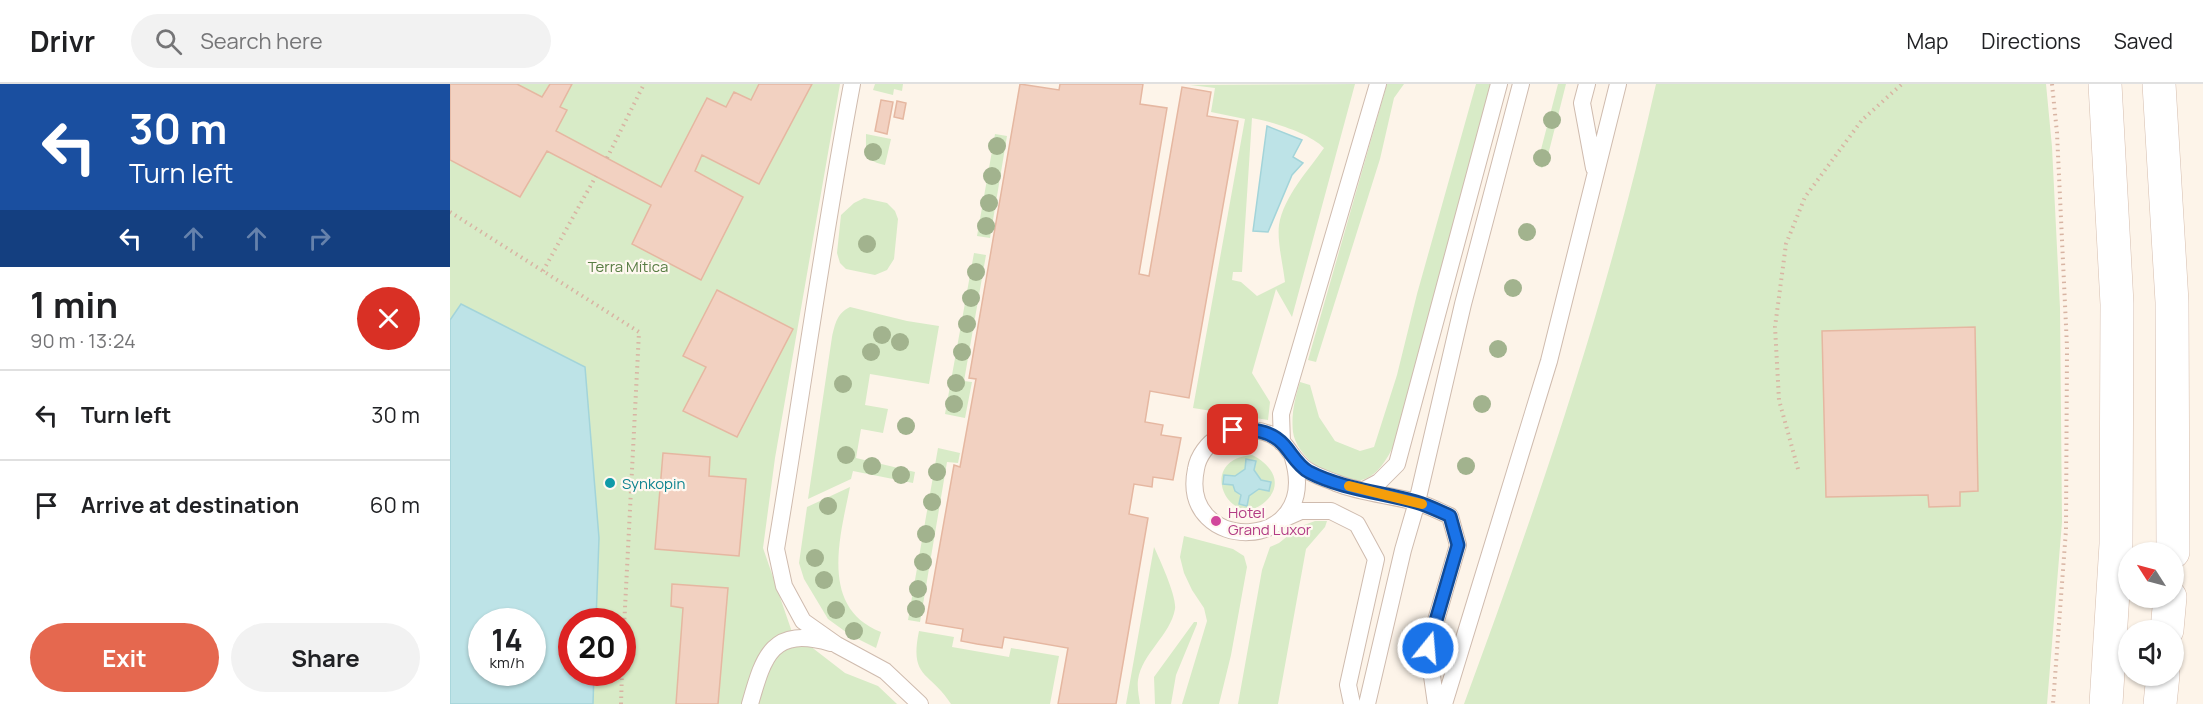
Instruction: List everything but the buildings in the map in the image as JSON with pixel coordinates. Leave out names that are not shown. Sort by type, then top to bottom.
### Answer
[{"type":"main road","points":[[2105,84],[2117,304],[2116,544],[2106,704]]},
{"type":"main road","points":[[2159,84],[2172,302],[2173,542]]},
{"type":"main road","points":[[2160,704],[2162,686]]},
{"type":"lane","points":[[852,84],[831,194],[823,261],[776,549],[784,586],[802,621],[837,645],[885,671],[920,704]]},
{"type":"lane","points":[[1282,443],[1281,414],[1378,84]]},
{"type":"lane","points":[[1364,490],[1379,482],[1397,464],[1499,84]]},
{"type":"lane","points":[[1513,84],[1516,103]]},
{"type":"lane","points":[[1367,704],[1463,304],[1521,84]]},
{"type":"lane","points":[[1587,84],[1582,103],[1595,174]]},
{"type":"lane","points":[[1444,704],[1549,362],[1618,84]]},
{"type":"lane","points":[[1429,343],[1463,304]]},
{"type":"lane","points":[[1352,704],[1348,685],[1376,559],[1357,524],[1331,511],[1301,511],[1265,530],[1249,533],[1232,531],[1217,525],[1204,513],[1196,498],[1194,482],[1196,465],[1204,450],[1217,438],[1233,430],[1251,429],[1268,433],[1282,443],[1307,471],[1339,484],[1417,502],[1450,516],[1458,545],[1428,648],[1436,704]]},
{"type":"lane","points":[[1280,521],[1290,508],[1297,492],[1298,475],[1293,458]]},
{"type":"lane","points":[[750,704],[761,665],[774,646],[789,639],[816,639],[837,645]]},
{"type":"path","points":[[606,158],[644,84]]},
{"type":"path","points":[[1798,469],[1779,400],[1775,327],[1786,244],[1805,197],[1862,120],[1902,84]]},
{"type":"path","points":[[2052,84],[2057,133],[2067,347],[2066,530],[2053,704]]},
{"type":"path","points":[[543,271],[596,176]]},
{"type":"path","points":[[450,212],[639,332],[625,608]]},
{"type":"path","points":[[621,704],[622,686]]},
{"type":"green space","name":"Terra Mítica","points":[[450,84],[840,84],[775,458],[763,548],[792,632],[845,673],[878,686],[897,704],[450,704]]},
{"type":"green space","points":[[875,84],[903,84],[902,91],[894,89],[893,95],[873,90]]},
{"type":"green space","points":[[1355,84],[1292,317],[1276,289],[1252,373],[1270,402],[1268,420],[1193,408],[1245,119],[1211,112],[1215,88],[1190,85]],"holes":[[[1252,118],[1300,133],[1324,148],[1297,184],[1282,214],[1279,238],[1285,282],[1257,296],[1241,282],[1232,280],[1233,272],[1242,272]]]},
{"type":"green space","points":[[1387,84],[1404,84],[1394,98],[1380,159],[1316,362],[1308,360]]},
{"type":"green space","points":[[1476,84],[1491,84],[1395,443],[1385,461],[1365,479],[1348,481],[1327,474],[1308,459],[1293,432],[1295,400],[1300,382],[1310,385],[1319,417],[1335,441],[1360,451],[1374,447],[1397,375],[1417,294]]},
{"type":"green space","points":[[1558,84],[1566,84],[1546,163],[1542,168],[1537,165]]},
{"type":"green space","points":[[1656,84],[2046,84],[2052,147],[2060,308],[2062,522],[2047,704],[1464,704],[1519,551],[1570,397],[1617,241]]},
{"type":"green space","points":[[866,134],[891,139],[885,165],[873,161],[868,155]]},
{"type":"green space","points":[[995,134],[1007,136],[990,238],[977,236]]},
{"type":"green space","points":[[864,198],[887,203],[895,211],[898,219],[894,259],[887,270],[875,275],[846,269],[840,263],[837,253],[841,215],[854,203]]},
{"type":"green space","points":[[974,253],[986,255],[964,381],[972,382],[965,418],[945,414]]},
{"type":"green space","points":[[850,307],[939,326],[929,384],[870,374],[865,405],[888,409],[883,433],[861,429],[856,458],[915,472],[913,483],[853,471],[851,479],[808,499],[832,337],[839,316]]},
{"type":"green space","points":[[938,448],[960,453],[958,463],[947,462],[920,622],[908,620]]},
{"type":"green space","points":[[1252,455],[1264,463],[1272,473],[1275,486],[1273,492],[1268,499],[1255,508],[1242,509],[1232,503],[1224,493],[1221,481],[1224,469],[1234,460]],"holes":[[[1247,459],[1261,480],[1271,482],[1249,496],[1247,506],[1233,485],[1245,469]]]},
{"type":"green space","points":[[850,487],[839,549],[838,569],[841,589],[849,606],[861,621],[881,632],[876,648],[850,635],[828,619],[804,579],[799,563],[807,507]]},
{"type":"green space","points":[[1315,521],[1327,521],[1325,527],[1306,549],[1278,704],[1238,704],[1262,570],[1270,547],[1279,543],[1299,527]]},
{"type":"green space","points":[[1184,536],[1233,549],[1244,556],[1247,567],[1231,655],[1219,704],[1182,704],[1207,621],[1204,608],[1184,573],[1180,557]]},
{"type":"green space","points":[[1154,547],[1171,588],[1175,609],[1168,628],[1141,670],[1138,683],[1140,704],[1126,704]]},
{"type":"green space","points":[[1194,622],[1197,624],[1176,675],[1171,704],[1155,704],[1154,677]]},
{"type":"green space","points":[[919,631],[954,637],[952,647],[1009,657],[1011,648],[1059,656],[1050,704],[951,704],[919,666],[917,647]]},
{"type":"water","points":[[1267,126],[1302,140],[1293,157],[1303,163],[1292,175],[1268,232],[1253,231]]},
{"type":"water","points":[[461,304],[585,367],[599,538],[596,608],[558,608],[558,686],[594,686],[593,704],[450,704],[450,320]]},
{"type":"water","points":[[1246,459],[1256,461],[1254,470],[1261,480],[1271,482],[1269,491],[1259,489],[1249,496],[1247,506],[1239,504],[1241,495],[1235,491],[1233,485],[1223,484],[1224,475],[1235,476],[1245,469]]},
{"type":"slow traffic","points":[[1349,486],[1422,504]]},
{"type":"place","name":"Synkopin","points":[[610,483]]},
{"type":"place","name":"Hotel Grand Luxor","points":[[1216,521]]},
{"type":"route","points":[[1233,430],[1251,429],[1268,433],[1282,443],[1307,471],[1339,484],[1417,502],[1450,516],[1458,545],[1428,648]]}]
